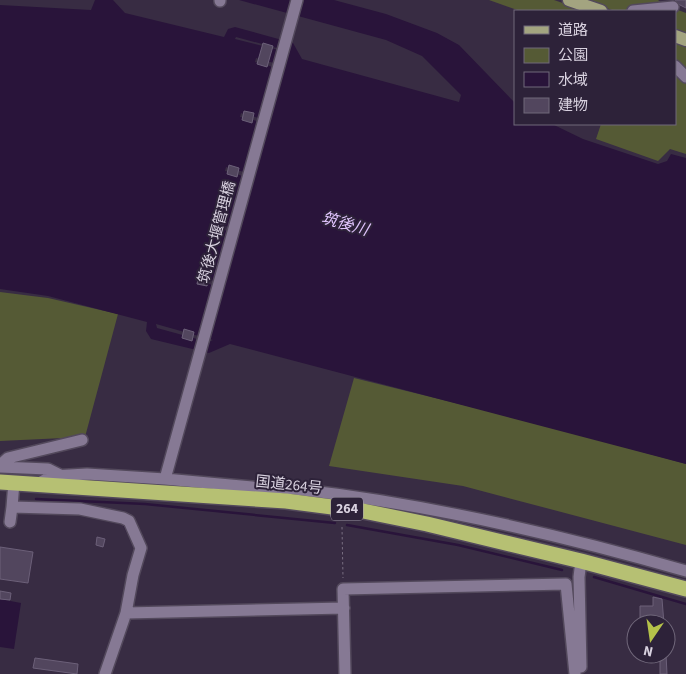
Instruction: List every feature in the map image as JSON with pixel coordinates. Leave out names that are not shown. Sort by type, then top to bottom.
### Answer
[{"type":"highway","name":"国道264号","points":[[7,482],[286,501],[363,512],[427,524],[581,561],[686,589]]},
{"type":"main road","points":[[569,0],[598,10]]},
{"type":"street","name":"筑後大堰管理橋","points":[[166,476],[296,0]]},
{"type":"street","points":[[643,10],[673,7]]},
{"type":"street","points":[[676,67],[686,77]]},
{"type":"street","points":[[0,466],[8,458],[82,440]]},
{"type":"street","points":[[0,466],[48,469],[62,476]]},
{"type":"street","points":[[39,483],[52,476],[87,474],[166,476],[252,487],[270,492],[286,501]]},
{"type":"street","points":[[7,482],[12,507],[10,522]]},
{"type":"street","points":[[270,492],[280,488],[304,490],[439,510],[601,546],[686,571]]},
{"type":"street","points":[[12,507],[80,509],[123,518],[129,522],[141,548],[133,575],[126,613],[105,674]]},
{"type":"street","points":[[581,561],[579,577],[581,674]]},
{"type":"street","points":[[345,674],[343,589],[566,584],[575,674]]},
{"type":"street","points":[[126,613],[344,608]]},
{"type":"street","points":[[110,660],[112,674]]},
{"type":"path","points":[[342,527],[343,589]]},
{"type":"green space","points":[[489,0],[554,0],[583,10],[517,10]]},
{"type":"green space","points":[[583,0],[658,0],[665,6],[625,10],[612,10]]},
{"type":"green space","points":[[673,8],[686,13],[686,34],[676,30],[676,10],[673,10]]},
{"type":"green space","points":[[676,42],[686,46],[686,75],[676,63]]},
{"type":"green space","points":[[676,72],[681,81],[686,83],[686,154],[670,149],[658,161],[596,139],[601,125],[676,125]]},
{"type":"green space","points":[[0,292],[48,298],[118,314],[85,437],[0,441]]},
{"type":"green space","points":[[354,378],[548,426],[686,464],[686,545],[463,486],[329,466]]},
{"type":"water","name":"筑後川","points":[[95,0],[113,0],[125,13],[224,37],[228,29],[235,27],[293,43],[302,59],[459,102],[461,95],[422,56],[386,40],[239,0],[334,0],[386,14],[437,33],[459,45],[514,102],[514,125],[554,125],[583,139],[658,164],[667,161],[671,154],[686,158],[686,464],[230,344],[209,353],[151,339],[146,331],[147,322],[48,296],[0,289],[0,5],[91,10]],"holes":[[[236,37],[288,51],[290,53],[235,39]],[[256,58],[281,65],[280,69],[255,62]],[[241,113],[266,120],[265,123],[240,117]],[[226,167],[251,174],[250,178],[225,171]],[[211,222],[236,229],[235,233],[210,226]],[[196,276],[221,283],[220,287],[195,280]],[[156,324],[213,340],[208,342],[157,328]]]},
{"type":"water","points":[[0,599],[21,603],[14,649],[0,647]]},
{"type":"building","points":[[675,0],[686,0],[686,8],[680,5]]},
{"type":"building","points":[[263,43],[273,46],[267,67],[257,64]]},
{"type":"building","points":[[244,111],[254,113],[252,123],[242,120]]},
{"type":"building","points":[[229,165],[239,168],[237,177],[227,174]]},
{"type":"building","points":[[214,220],[224,222],[222,232],[212,229]]},
{"type":"building","points":[[199,274],[209,277],[207,286],[197,284]]},
{"type":"building","points":[[184,329],[194,332],[192,341],[182,338]]},
{"type":"building","points":[[97,537],[105,539],[103,547],[96,545]]},
{"type":"building","points":[[0,547],[33,552],[28,583],[0,579]]},
{"type":"building","points":[[0,591],[11,593],[10,600],[0,599]]},
{"type":"building","points":[[653,597],[662,599],[663,614],[640,614],[640,606],[653,606]]},
{"type":"building","points":[[35,658],[78,664],[77,674],[33,668]]},
{"type":"building","points":[[660,664],[666,664],[667,674],[660,674]]},
{"type":"waterway","points":[[36,499],[145,504],[335,523]]},
{"type":"waterway","points":[[123,523],[128,533]]},
{"type":"waterway","points":[[347,525],[458,545],[562,570]]},
{"type":"waterway","points":[[594,577],[686,604]]}]
